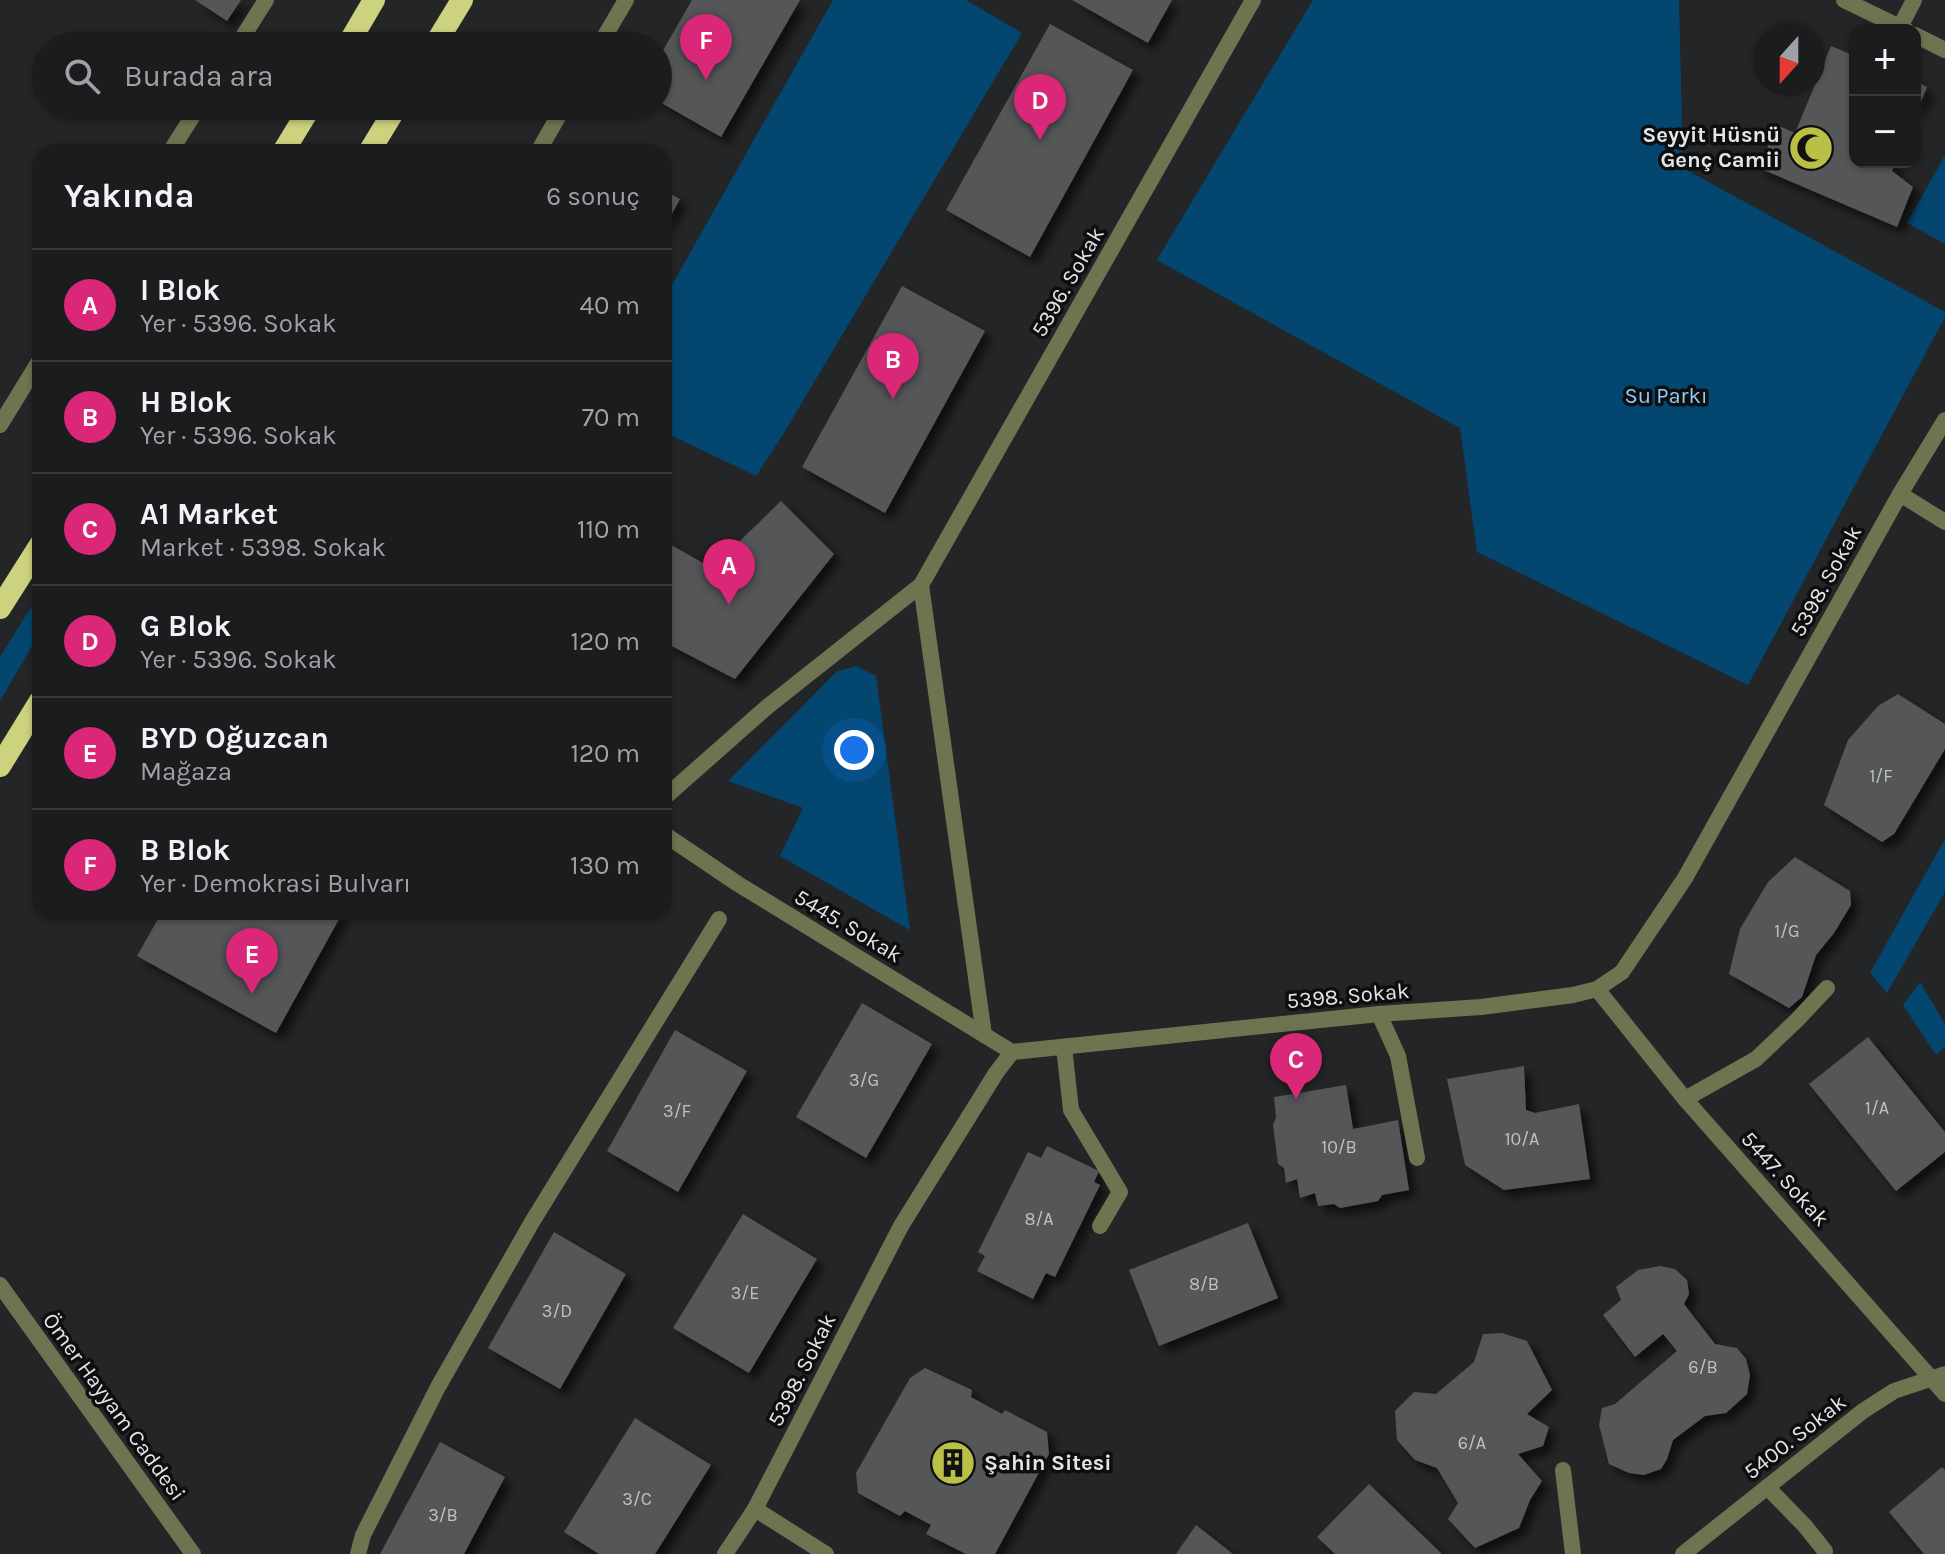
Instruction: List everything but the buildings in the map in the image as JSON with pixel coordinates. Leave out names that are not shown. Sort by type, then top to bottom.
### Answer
[{"type":"highway","points":[[355,32],[374,0]]},
{"type":"highway","points":[[443,32],[462,0]]},
{"type":"highway","points":[[288,144],[302,120]]},
{"type":"highway","points":[[374,144],[388,120]]},
{"type":"highway","points":[[0,608],[32,558]]},
{"type":"highway","points":[[0,766],[32,714]]},
{"type":"street","points":[[246,32],[266,0]]},
{"type":"street","points":[[607,32],[626,0]]},
{"type":"street","name":"5396. Sokak","points":[[921,585],[1253,0]]},
{"type":"street","points":[[1844,0],[1893,24]]},
{"type":"street","points":[[1909,24],[1914,0]]},
{"type":"street","points":[[1921,38],[1945,50]]},
{"type":"street","points":[[175,144],[190,120]]},
{"type":"street","points":[[543,144],[556,120]]},
{"type":"street","points":[[0,425],[32,373]]},
{"type":"street","name":"5398. Sokak","points":[[725,1554],[755,1509],[901,1226],[1012,1052],[1379,1014],[1481,1007],[1573,995],[1597,989],[1622,972],[1685,878],[1900,494],[1945,420]]},
{"type":"street","points":[[1900,494],[1945,522]]},
{"type":"street","points":[[672,791],[767,707],[921,585]]},
{"type":"street","points":[[921,585],[984,1035]]},
{"type":"street","name":"5445. Sokak","points":[[672,839],[738,884],[1012,1052]]},
{"type":"street","points":[[358,1554],[363,1535],[438,1387],[532,1222],[719,919]]},
{"type":"street","points":[[1685,1099],[1756,1059],[1827,988]]},
{"type":"street","name":"5447. Sokak","points":[[1597,989],[1685,1099],[1938,1376],[1945,1394]]},
{"type":"street","points":[[1379,1014],[1398,1056],[1417,1158]]},
{"type":"street","points":[[1064,1047],[1071,1110],[1120,1192],[1100,1226]]},
{"type":"street","name":"Ömer Hayyam Caddesi","points":[[0,1285],[193,1554]]},
{"type":"street","name":"5400. Sokak","points":[[1683,1554],[1863,1411],[1894,1391],[1938,1376]]},
{"type":"street","points":[[1563,1470],[1573,1554]]},
{"type":"street","points":[[1767,1487],[1825,1551]]},
{"type":"street","points":[[755,1509],[826,1554]]},
{"type":"green space","points":[[833,0],[966,0],[1022,33],[756,476],[672,436],[672,285]]},
{"type":"green space","name":"Su Parkı","points":[[1313,0],[1679,0],[1683,168],[1945,312],[1748,685],[1477,552],[1460,428],[1157,260]]},
{"type":"green space","points":[[1945,155],[1945,244],[1907,223]]},
{"type":"green space","points":[[32,606],[32,646],[0,701],[0,657]]},
{"type":"green space","points":[[856,666],[876,676],[910,930],[780,856],[803,808],[728,781],[836,672]]},
{"type":"green space","points":[[1945,839],[1945,892],[1887,993],[1870,973]]},
{"type":"green space","points":[[1920,982],[1945,1024],[1945,1047],[1936,1055],[1903,1005]]},
{"type":"place","name":"B Blok","points":[[706,80]]},
{"type":"place","name":"G Blok","points":[[1040,140]]},
{"type":"place","name":"Seyyit Hüsnü Genç Camii","points":[[1811,148]]},
{"type":"place","name":"H Blok","points":[[893,399]]},
{"type":"place","name":"I Blok","points":[[729,605]]},
{"type":"place","name":"BYD Oğuzcan","points":[[252,994]]},
{"type":"place","name":"A1 Market","points":[[1296,1099]]},
{"type":"place","name":"Şahin Sitesi","points":[[953,1463]]}]
